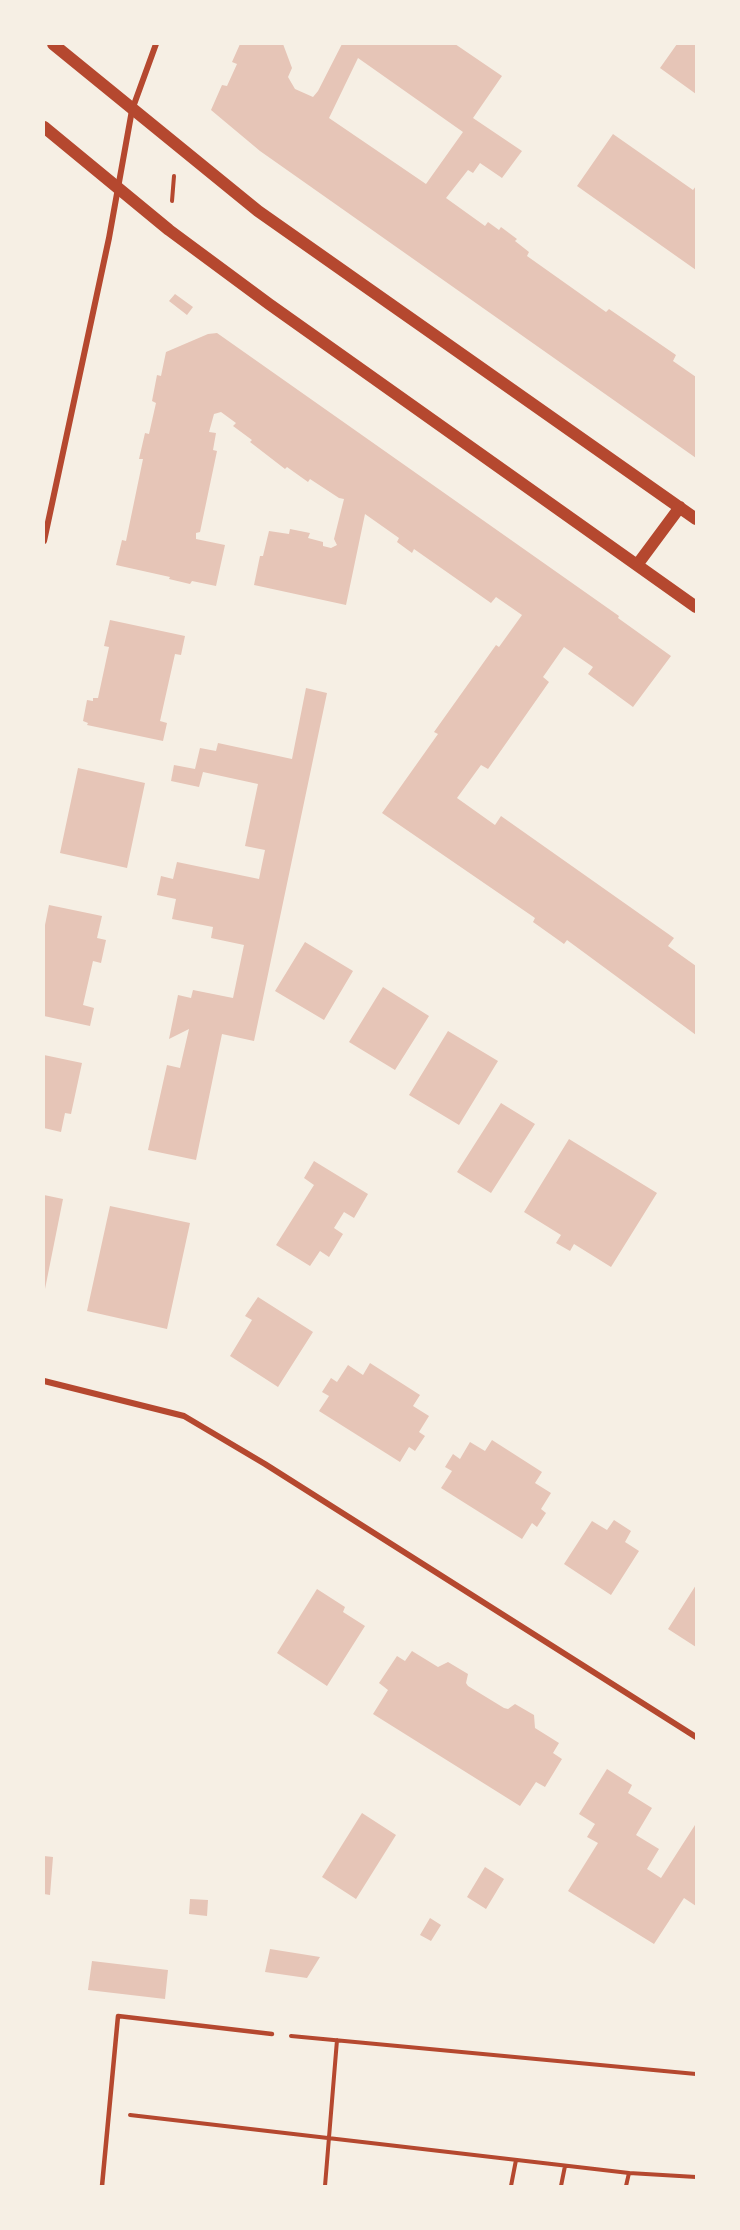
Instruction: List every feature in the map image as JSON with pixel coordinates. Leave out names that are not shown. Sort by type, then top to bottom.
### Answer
[{"type":"main road","points":[[53,44],[258,211],[696,519]]},
{"type":"main road","points":[[44,127],[118,189],[268,304],[696,607]]},
{"type":"main road","points":[[638,565],[680,507]]},
{"type":"street","points":[[44,541],[118,189],[132,110],[156,44]]},
{"type":"street","points":[[44,1381],[184,1416],[265,1464],[696,1737]]},
{"type":"lane","points":[[102,2187],[118,2016],[272,2034]]},
{"type":"path","points":[[172,202],[174,176]]},
{"type":"path","points":[[272,2034],[696,2074]]},
{"type":"path","points":[[325,2187],[337,2040]]},
{"type":"path","points":[[108,2112],[565,2166],[696,2177]]},
{"type":"path","points":[[511,2187],[516,2160]]},
{"type":"path","points":[[561,2187],[565,2166]]},
{"type":"path","points":[[626,2187],[629,2173]]},
{"type":"building","points":[[240,44],[283,44],[292,68],[288,77],[295,89],[313,97],[342,44],[455,44],[502,76],[473,118],[522,151],[502,178],[480,163],[473,173],[468,170],[446,198],[485,226],[488,222],[499,230],[501,227],[529,252],[527,256],[606,312],[609,309],[676,355],[673,361],[696,377],[696,458],[260,151],[211,110],[222,85],[227,86],[237,64],[232,62]],"holes":[[[358,58],[463,132],[426,184],[329,118]]]},
{"type":"building","points":[[677,44],[696,44],[696,94],[660,68]]},
{"type":"building","points":[[613,134],[693,190],[696,186],[696,270],[577,186]]},
{"type":"building","points":[[175,294],[193,307],[187,315],[169,301]]},
{"type":"building","points":[[217,333],[619,616],[618,618],[671,656],[633,707],[588,674],[593,667],[564,647],[543,677],[549,682],[488,769],[481,765],[457,798],[495,825],[501,816],[674,938],[668,946],[696,966],[696,1035],[567,940],[564,944],[533,922],[535,918],[382,813],[438,734],[434,732],[496,645],[499,647],[522,615],[496,597],[491,603],[414,549],[412,553],[397,542],[399,538],[365,514],[346,605],[254,585],[260,556],[263,556],[269,531],[289,534],[290,529],[310,533],[308,538],[323,542],[323,546],[331,548],[337,545],[334,539],[344,499],[310,479],[308,482],[287,467],[285,469],[250,442],[252,440],[233,426],[236,423],[221,412],[214,414],[209,432],[216,433],[213,450],[217,451],[200,532],[196,533],[196,539],[225,545],[216,586],[192,581],[190,584],[169,579],[170,577],[116,565],[122,540],[126,541],[143,459],[139,459],[145,433],[149,434],[156,403],[152,401],[157,375],[161,376],[166,352],[208,334]]},
{"type":"building","points":[[110,620],[185,636],[181,655],[175,654],[160,721],[167,723],[163,741],[87,725],[88,723],[83,721],[87,700],[93,701],[93,698],[98,698],[109,647],[104,646]]},
{"type":"building","points":[[306,688],[327,693],[254,1041],[222,1034],[196,1160],[148,1150],[167,1065],[180,1068],[189,1029],[169,1039],[178,995],[191,998],[193,990],[233,998],[244,945],[211,938],[213,927],[172,919],[176,899],[157,895],[161,876],[173,879],[177,862],[259,879],[265,850],[245,846],[258,784],[203,772],[199,787],[171,781],[174,765],[195,769],[200,748],[216,751],[218,743],[292,759]]},
{"type":"building","points":[[78,768],[145,783],[127,868],[60,853]]},
{"type":"building","points":[[49,905],[102,916],[97,938],[106,940],[101,963],[93,961],[83,1005],[94,1008],[90,1026],[44,1016],[44,930]]},
{"type":"building","points":[[305,942],[353,971],[324,1020],[275,991]]},
{"type":"building","points":[[383,987],[429,1016],[395,1070],[349,1042]]},
{"type":"building","points":[[448,1031],[498,1061],[459,1125],[409,1095]]},
{"type":"building","points":[[44,1055],[82,1063],[71,1114],[65,1113],[61,1132],[44,1128]]},
{"type":"building","points":[[501,1103],[535,1124],[491,1193],[457,1172]]},
{"type":"building","points":[[569,1139],[657,1193],[611,1267],[574,1244],[570,1251],[556,1243],[561,1235],[524,1212]]},
{"type":"building","points":[[314,1161],[368,1194],[354,1218],[344,1212],[334,1228],[343,1234],[329,1257],[320,1251],[310,1266],[276,1245],[314,1185],[304,1178]]},
{"type":"building","points":[[44,1195],[63,1199],[45,1289],[44,1289]]},
{"type":"building","points":[[110,1206],[190,1223],[167,1329],[87,1311]]},
{"type":"building","points":[[258,1297],[313,1332],[278,1387],[230,1356],[252,1320],[245,1316]]},
{"type":"building","points":[[370,1363],[420,1395],[413,1406],[429,1416],[419,1432],[425,1436],[415,1451],[409,1447],[400,1462],[319,1411],[329,1396],[322,1392],[331,1378],[337,1382],[348,1365],[363,1375]]},
{"type":"building","points":[[492,1440],[542,1472],[535,1483],[551,1493],[541,1509],[546,1513],[537,1527],[532,1523],[522,1539],[441,1488],[452,1471],[445,1467],[453,1454],[460,1459],[470,1442],[485,1451]]},
{"type":"building","points":[[614,1520],[631,1531],[625,1542],[639,1551],[611,1595],[564,1564],[592,1521],[607,1530]]},
{"type":"building","points":[[696,1585],[696,1647],[668,1629]]},
{"type":"building","points":[[317,1589],[345,1607],[343,1612],[365,1626],[327,1686],[277,1653]]},
{"type":"building","points":[[412,1651],[438,1667],[448,1662],[468,1674],[466,1683],[468,1686],[504,1708],[508,1709],[515,1704],[534,1715],[535,1728],[559,1743],[553,1753],[562,1759],[545,1787],[536,1782],[520,1806],[373,1714],[388,1690],[379,1683],[397,1656],[405,1661]]},
{"type":"building","points":[[607,1769],[632,1785],[628,1793],[652,1808],[636,1835],[659,1849],[647,1869],[661,1878],[696,1826],[696,1906],[684,1898],[654,1944],[568,1891],[598,1843],[587,1837],[595,1824],[579,1814]]},
{"type":"building","points":[[362,1813],[396,1835],[356,1899],[322,1877]]},
{"type":"building","points":[[44,1856],[53,1857],[50,1895],[44,1894]]},
{"type":"building","points":[[485,1867],[504,1879],[486,1909],[467,1897]]},
{"type":"building","points":[[190,1899],[208,1900],[207,1916],[189,1914]]},
{"type":"building","points":[[430,1918],[441,1925],[431,1941],[420,1935]]},
{"type":"building","points":[[270,1949],[320,1957],[307,1978],[265,1972]]},
{"type":"building","points":[[92,1961],[168,1970],[165,1999],[88,1990]]}]
